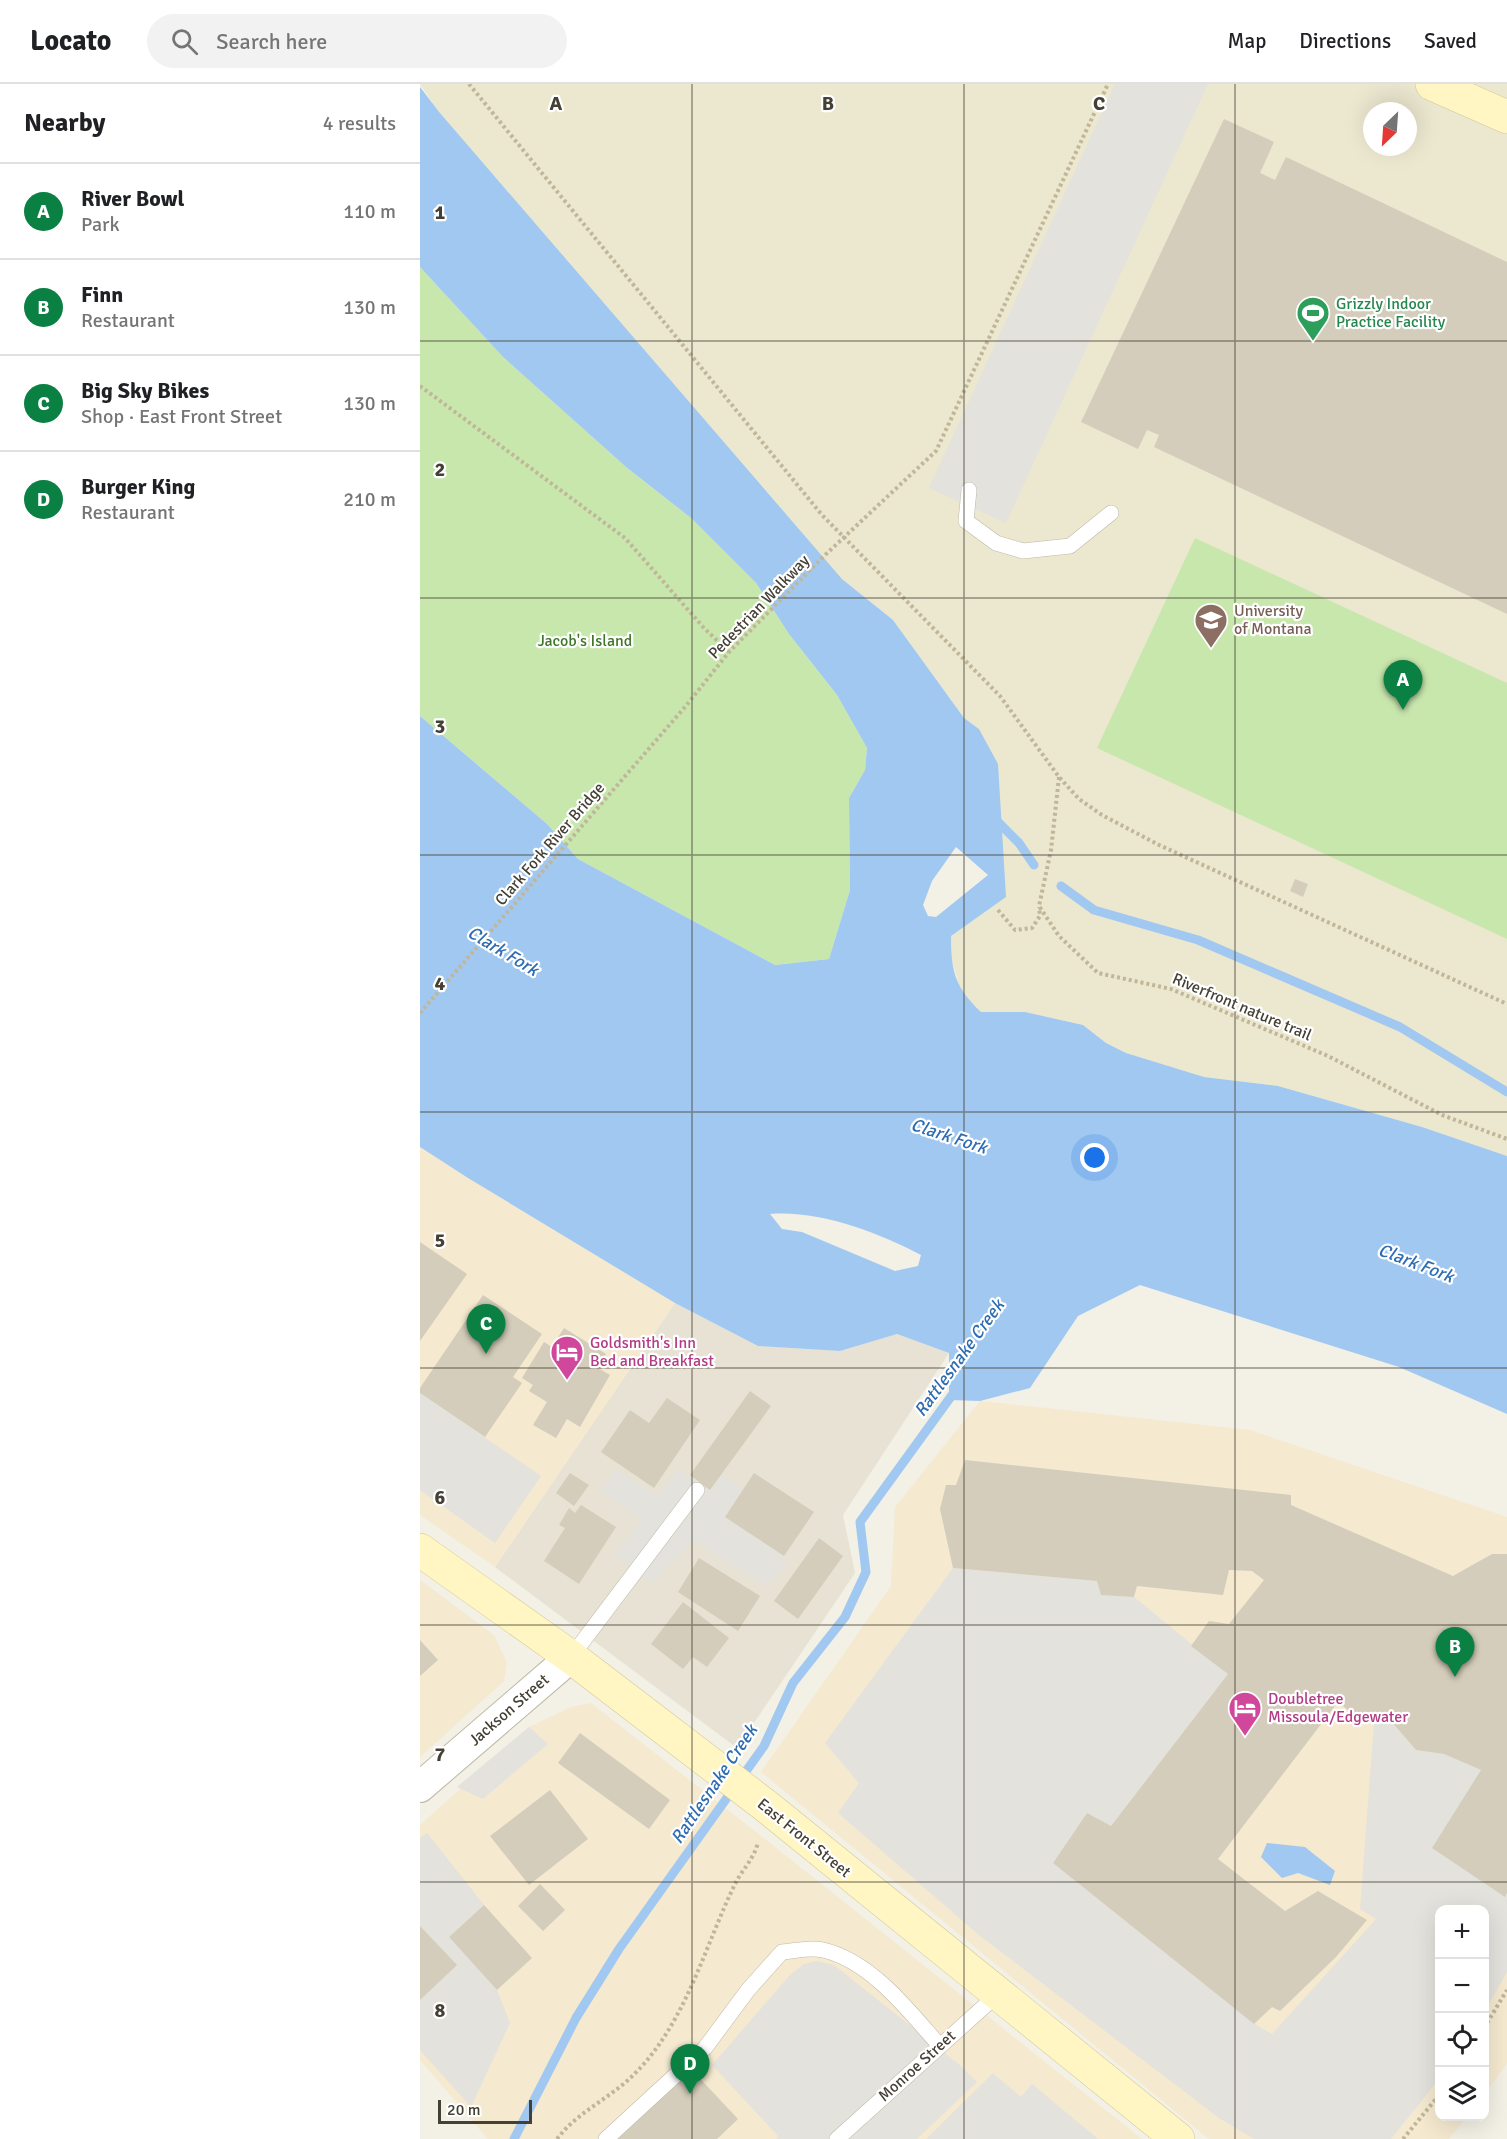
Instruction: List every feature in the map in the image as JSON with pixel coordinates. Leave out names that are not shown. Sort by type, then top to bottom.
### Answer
[{"type":"street","points":[[1432,84],[1467,91],[1507,117]]},
{"type":"street","name":"East Front Street","points":[[420,1550],[571,1657],[766,1806],[1178,2139]]},
{"type":"street","name":"Jackson Street","points":[[420,1787],[571,1657]]},
{"type":"lane","points":[[969,490],[966,521],[996,543],[1023,551],[1070,546],[1111,513]]},
{"type":"lane","points":[[571,1657],[697,1490]]},
{"type":"lane","points":[[606,2139],[705,2048],[748,1990],[782,1952],[824,1950],[847,1960],[883,1983],[939,2045]]},
{"type":"lane","name":"Monroe Street","points":[[837,2139],[998,1994]]},
{"type":"path","points":[[469,84],[843,538],[1000,696],[1059,777],[1079,799],[1102,815],[1159,845],[1507,1004]]},
{"type":"path","name":"Pedestrian Walkway","points":[[628,774],[729,652],[823,557],[936,451],[1108,84]]},
{"type":"path","points":[[420,386],[625,538],[704,628],[729,652]]},
{"type":"path","name":"Clark Fork River Bridge","points":[[420,1013],[628,774]]},
{"type":"path","points":[[998,910],[1015,930],[1032,928],[1040,916],[1051,850],[1059,777]]},
{"type":"path","name":"Riverfront nature trail","points":[[1040,906],[1059,936],[1098,973],[1171,989],[1328,1056],[1442,1115],[1507,1139]]},
{"type":"path","points":[[557,2139],[588,2109],[627,2081],[660,2044],[696,1976],[737,1880],[757,1848],[766,1806]]},
{"type":"path","points":[[1489,2021],[1507,1990]]},
{"type":"path","points":[[1403,2139],[1435,2100]]},
{"type":"shaded area","name":"University of Montana","points":[[420,84],[1507,84],[1507,1156],[1422,1127],[1278,1086],[1204,1077],[1126,1053],[1106,1043],[1083,1025],[1025,1012],[981,1012],[961,992],[951,957],[951,936],[1006,897],[979,729],[964,718],[893,620],[842,579],[440,113]]},
{"type":"shaded area","points":[[1115,84],[1208,84],[1006,523],[929,488]]},
{"type":"shaded area","points":[[420,1147],[675,1303],[495,1567],[420,1515]]},
{"type":"shaded area","points":[[675,1303],[758,1346],[840,1351],[897,1334],[949,1353],[843,1515],[855,1573],[737,1748],[495,1567]]},
{"type":"shaded area","points":[[420,1393],[541,1476],[495,1543],[420,1490]]},
{"type":"shaded area","points":[[980,1401],[1250,1430],[1507,1517],[1507,2064],[1489,2088],[1489,1905],[1435,1905],[1435,2121],[1464,2121],[1449,2139],[1209,2139],[761,1772],[891,1586],[895,1507]]},
{"type":"shaded area","points":[[615,1468],[658,1497],[678,1469],[710,1490],[723,1474],[743,1490],[725,1517],[784,1556],[787,1563],[774,1580],[763,1585],[693,1540],[652,1583],[615,1555],[641,1519],[600,1491]]},
{"type":"shaded area","points":[[953,1568],[1097,1581],[1101,1595],[1134,1597],[1228,1674],[1111,1826],[1087,1813],[1053,1863],[1254,2024],[1272,2034],[1376,1919],[1360,1909],[1374,1723],[1384,1713],[1416,1750],[1444,1754],[1481,1770],[1507,1897],[1507,1972],[1489,2004],[1489,1905],[1435,1905],[1435,2084],[1391,2139],[1254,2139],[1219,2118],[979,1935],[838,1813],[859,1783],[825,1743]]},
{"type":"shaded area","points":[[420,1580],[494,1635],[507,1663],[504,1681],[420,1757]]},
{"type":"shaded area","points":[[591,1703],[1142,2139],[488,2139],[420,2060],[420,1825],[529,1727],[571,1707]]},
{"type":"shaded area","points":[[529,1727],[548,1744],[483,1799],[457,1787]]},
{"type":"shaded area","points":[[427,1833],[484,1905],[449,1937],[497,1990],[510,2023],[471,2107],[420,2050],[420,1838]]},
{"type":"shaded area","points":[[817,1961],[834,1965],[961,2066],[977,2082],[917,2139],[776,2139],[778,2136],[712,2065],[790,1975],[804,1964]]},
{"type":"shaded area","points":[[993,2073],[1021,2097],[1032,2084],[1098,2139],[926,2139]]},
{"type":"green space","name":"Jacob's Island","points":[[420,267],[503,357],[626,467],[691,518],[756,583],[789,634],[837,695],[867,748],[865,770],[849,798],[850,890],[829,959],[775,965],[578,859],[547,824],[420,716]]},
{"type":"green space","points":[[1195,538],[1507,683],[1507,939],[1097,748]]},
{"type":"water","name":"Clark Fork","points":[[420,87],[842,579],[893,620],[964,718],[979,729],[998,764],[1006,897],[951,936],[952,960],[956,978],[965,995],[981,1012],[1025,1012],[1083,1025],[1106,1043],[1126,1053],[1204,1077],[1278,1086],[1422,1127],[1507,1156],[1507,1414],[1399,1367],[1140,1285],[1078,1316],[1030,1388],[980,1401],[949,1400],[949,1353],[897,1334],[840,1351],[758,1346],[675,1303],[420,1147],[420,716],[547,824],[578,859],[775,965],[829,959],[850,890],[849,798],[865,770],[867,748],[837,695],[789,634],[756,583],[691,518],[626,467],[503,357],[420,267]],"holes":[[[956,847],[988,875],[936,917],[928,916],[923,905],[932,881]],[[770,1214],[808,1215],[867,1231],[921,1255],[918,1266],[895,1271],[802,1232],[782,1229]]]},
{"type":"water","points":[[1267,1843],[1305,1847],[1335,1871],[1330,1885],[1298,1873],[1282,1878],[1261,1857]]},
{"type":"building","name":"Grizzly Indoor Practice Facility","points":[[1224,119],[1274,142],[1260,173],[1275,180],[1286,157],[1507,262],[1507,614],[1154,447],[1159,435],[1147,430],[1138,449],[1081,422]]},
{"type":"building","points":[[1295,879],[1308,884],[1303,897],[1290,891]]},
{"type":"building","points":[[420,1242],[467,1274],[420,1341]]},
{"type":"building","points":[[483,1295],[542,1334],[513,1377],[522,1383],[485,1437],[420,1393],[420,1388]]},
{"type":"building","name":"Goldsmith's Inn Bed and Breakfast","points":[[564,1328],[606,1354],[598,1368],[610,1375],[580,1427],[567,1419],[556,1438],[533,1425],[547,1402],[529,1391],[533,1385],[522,1378],[544,1342],[552,1347]]},
{"type":"building","points":[[750,1391],[771,1406],[710,1490],[690,1475]]},
{"type":"building","points":[[667,1398],[700,1420],[654,1488],[601,1452],[630,1410],[649,1423]]},
{"type":"building","name":"Doubletree Missoula/Edgewater","points":[[965,1460],[1291,1495],[1291,1505],[1453,1576],[1492,1554],[1507,1554],[1507,1893],[1505,1897],[1432,1848],[1481,1770],[1444,1754],[1416,1750],[1384,1713],[1374,1723],[1369,1719],[1365,1724],[1338,1702],[1218,1859],[1285,1911],[1318,1891],[1367,1920],[1336,1957],[1280,2011],[1272,2007],[1254,2024],[1053,1863],[1087,1813],[1111,1826],[1228,1674],[1191,1646],[1209,1621],[1229,1624],[1264,1580],[1252,1571],[1229,1570],[1223,1595],[1137,1586],[1134,1597],[1101,1595],[1097,1581],[953,1568],[940,1509],[946,1485],[956,1485]]},
{"type":"building","points":[[570,1473],[589,1485],[574,1506],[556,1493]]},
{"type":"building","points":[[754,1473],[814,1512],[784,1556],[725,1517]]},
{"type":"building","points":[[581,1505],[616,1527],[579,1584],[544,1561],[565,1528],[559,1525],[569,1508],[575,1513]]},
{"type":"building","points":[[819,1538],[843,1556],[798,1619],[774,1601]]},
{"type":"building","points":[[699,1558],[760,1596],[738,1631],[678,1592]]},
{"type":"building","points":[[683,1602],[729,1638],[707,1667],[693,1657],[683,1669],[651,1644]]},
{"type":"building","points":[[420,1640],[438,1660],[420,1676]]},
{"type":"building","points":[[580,1733],[670,1800],[649,1829],[558,1763]]},
{"type":"building","points":[[550,1790],[588,1839],[529,1885],[490,1836]]},
{"type":"building","points":[[540,1884],[565,1910],[543,1931],[518,1906]]},
{"type":"building","points":[[484,1905],[532,1958],[497,1990],[449,1937]]},
{"type":"building","points":[[420,1926],[457,1965],[420,2000]]},
{"type":"building","points":[[691,2069],[738,2119],[717,2139],[617,2139]]},
{"type":"waterway","points":[[995,819],[1019,843],[1034,865]]},
{"type":"waterway","points":[[1061,886],[1094,910],[1198,940],[1400,1027],[1507,1092]]},
{"type":"waterway","name":"Rattlesnake Creek","points":[[514,2139],[576,2018],[619,1949],[764,1746],[793,1683],[845,1617],[866,1572],[860,1522],[955,1391]]},
{"type":"place","name":"Grizzly Indoor Practice Facility","points":[[1313,342]]},
{"type":"place","name":"University of Montana","points":[[1211,649]]},
{"type":"place","name":"River Bowl","points":[[1403,710]]},
{"type":"place","name":"Big Sky Bikes","points":[[486,1354]]},
{"type":"place","name":"Goldsmith's Inn Bed and Breakfast","points":[[567,1381]]},
{"type":"place","name":"Finn","points":[[1455,1677]]},
{"type":"place","name":"Doubletree Missoula/Edgewater","points":[[1245,1737]]},
{"type":"place","name":"Burger King","points":[[690,2094]]}]
